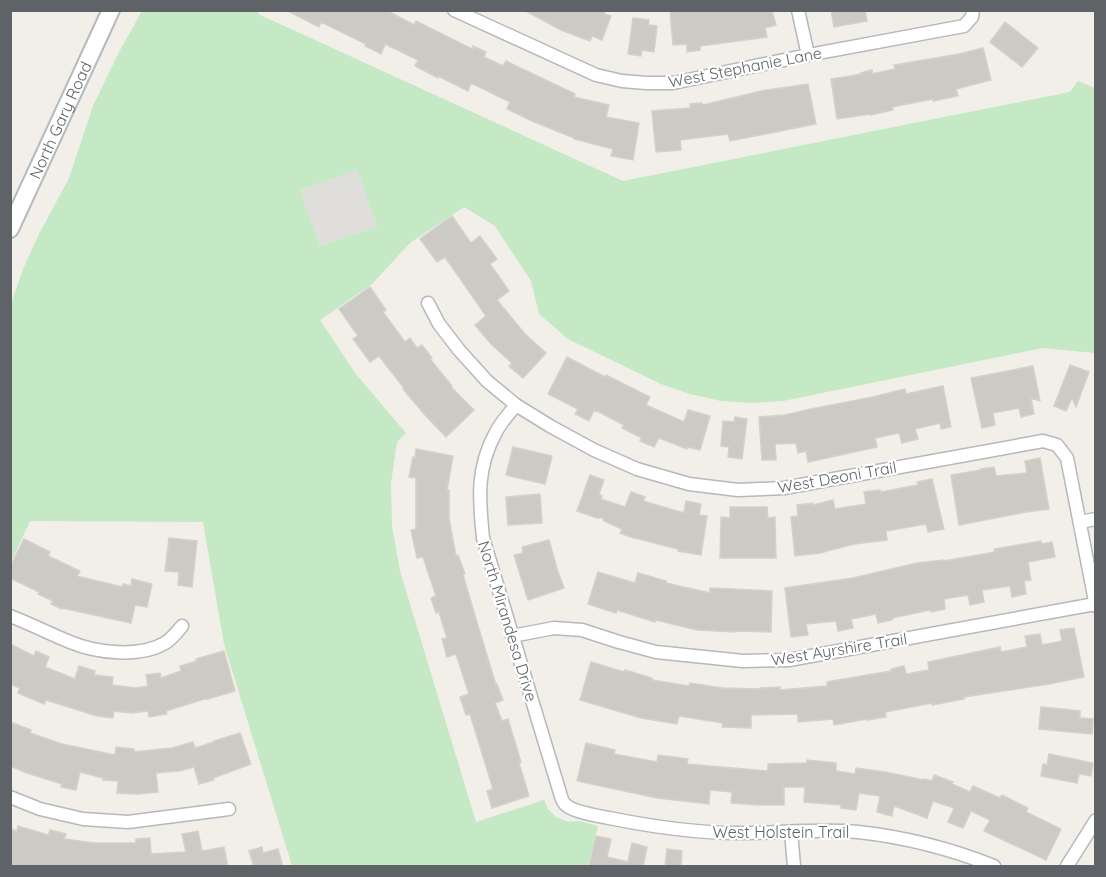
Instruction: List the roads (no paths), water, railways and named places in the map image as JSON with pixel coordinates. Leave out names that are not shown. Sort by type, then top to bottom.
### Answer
[{"type":"main road","name":"North Gary Road","points":[[10,229],[111,10]]},
{"type":"street","name":"West Stephanie Lane","points":[[454,10],[596,75],[622,81],[673,83],[964,26],[973,14]]},
{"type":"street","points":[[798,10],[808,55]]},
{"type":"street","name":"West Deoni Trail","points":[[428,303],[459,350],[487,381],[516,405],[567,436],[637,469],[689,484],[738,490],[784,488],[1043,441],[1057,445],[1067,458],[1080,522]]},
{"type":"street","name":"North Mirandesa Drive","points":[[516,405],[497,430],[487,451],[480,476],[483,538],[560,793],[566,806]]},
{"type":"street","points":[[1095,519],[1080,522],[1095,605]]},
{"type":"street","name":"West Ayrshire Trail","points":[[512,636],[554,628],[582,630],[656,652],[743,661],[789,660],[1095,605]]},
{"type":"street","points":[[10,616],[73,644],[103,651],[131,652],[153,649],[167,642],[182,626]]},
{"type":"street","points":[[10,797],[40,809],[83,819],[128,822],[229,809]]},
{"type":"street","name":"West Holstein Trail","points":[[566,806],[581,812],[650,826],[701,831],[856,832],[896,837],[945,849],[994,867]]},
{"type":"street","points":[[1067,867],[1095,820]]},
{"type":"street","points":[[791,832],[794,867]]}]
